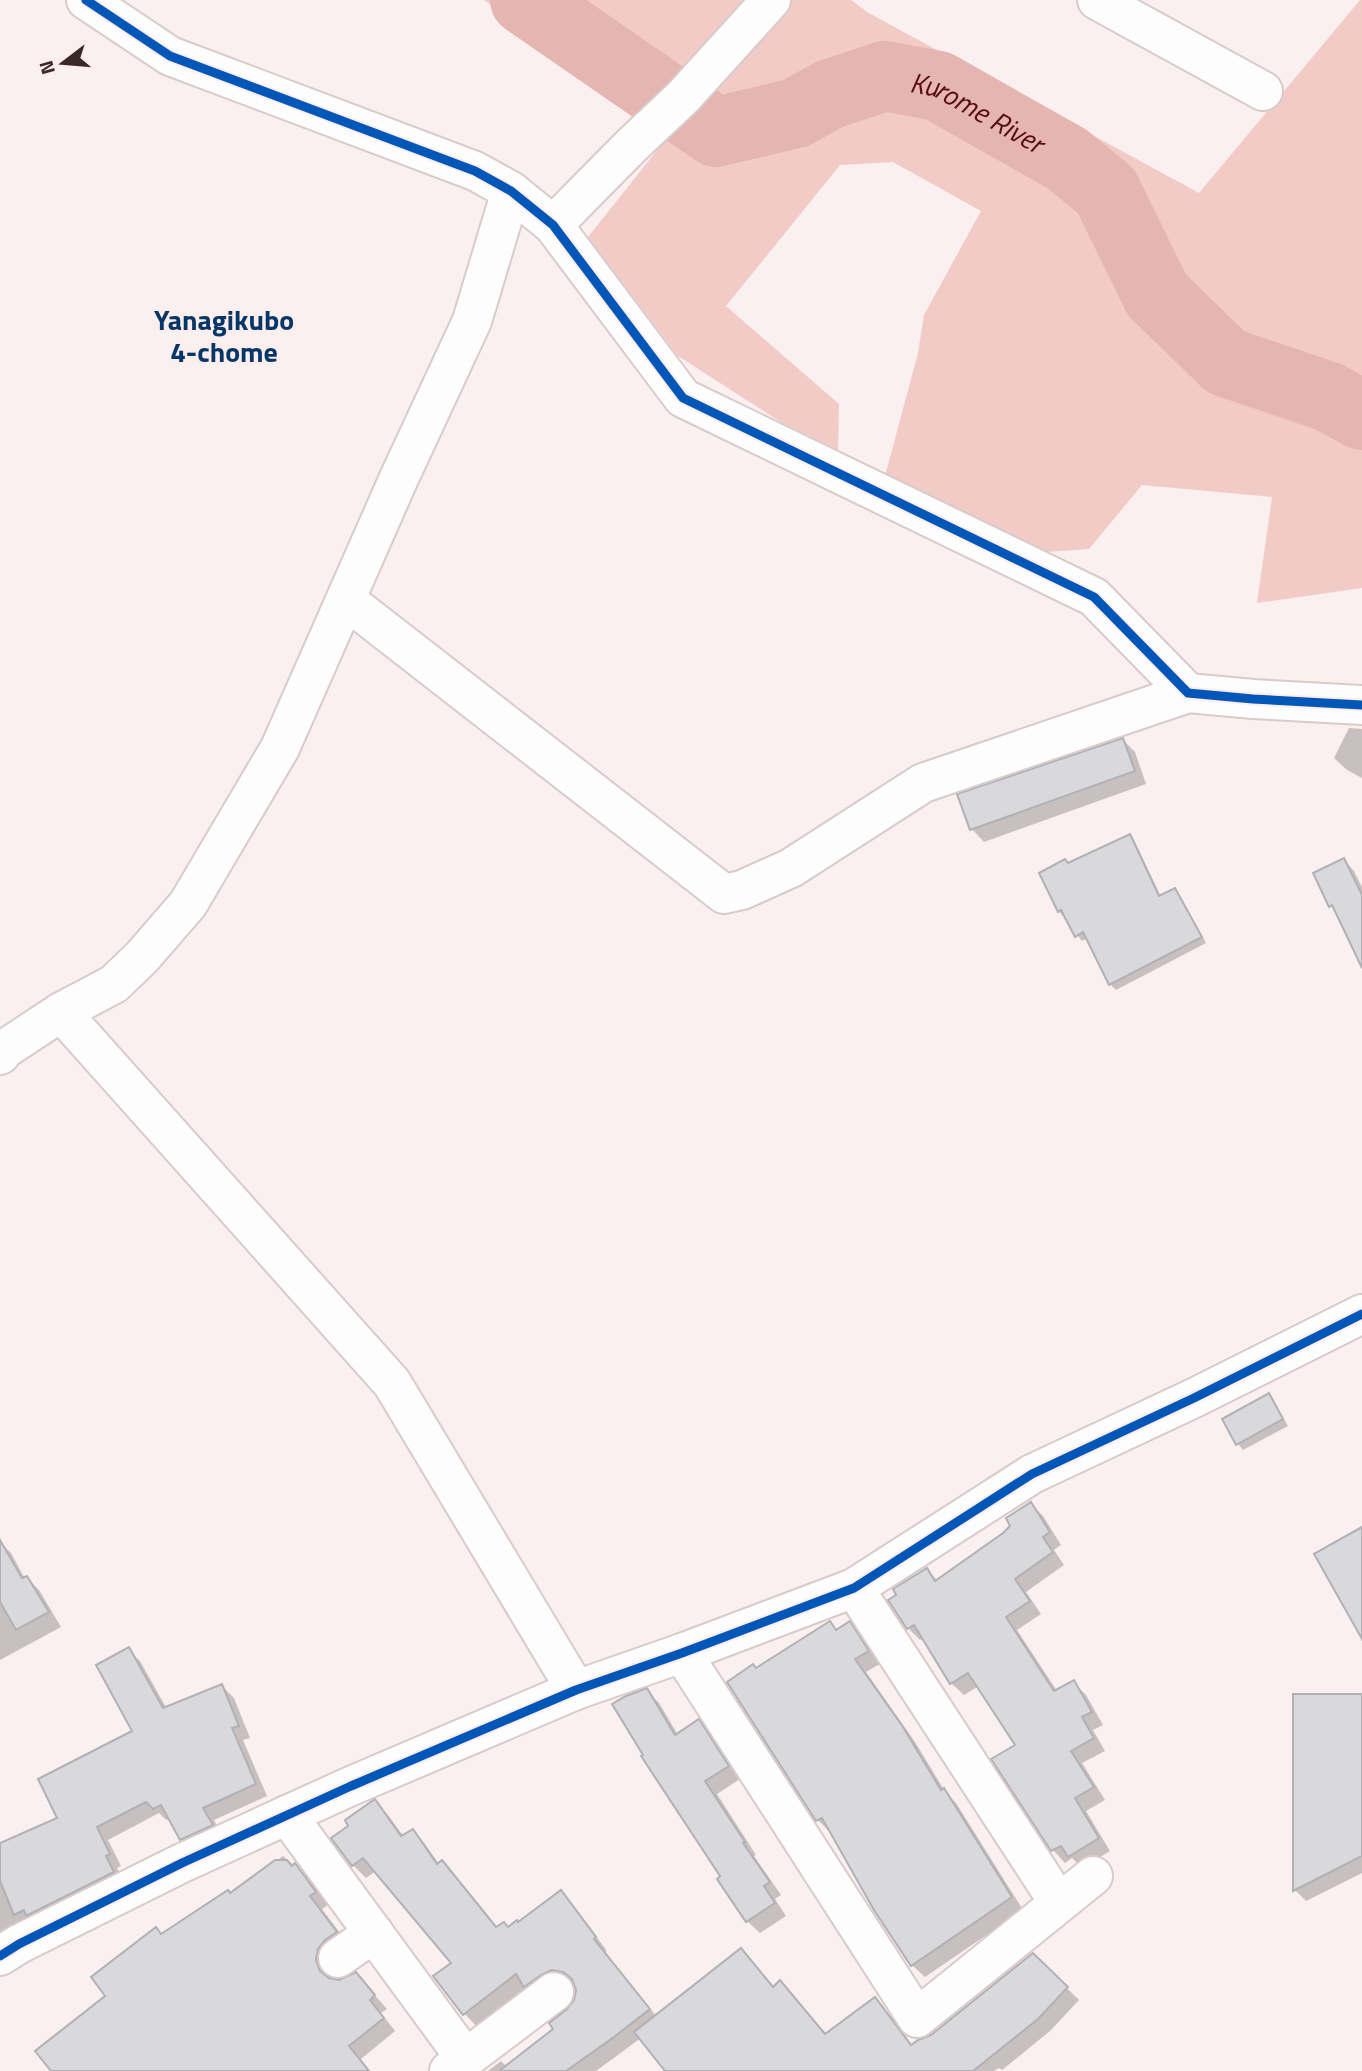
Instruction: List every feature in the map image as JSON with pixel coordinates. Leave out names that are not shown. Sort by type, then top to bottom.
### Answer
[{"type":"street","points":[[86,0],[170,56],[475,171],[511,191],[553,225],[683,398],[1094,597],[1188,693]]},
{"type":"street","points":[[553,225],[677,102],[771,0]]},
{"type":"street","points":[[1097,0],[1263,91]]},
{"type":"street","points":[[0,1055],[61,1012],[114,984],[142,957],[188,904],[280,748],[399,478],[472,321],[511,191]]},
{"type":"street","points":[[346,600],[724,894],[742,890],[791,868],[923,783],[1188,693],[1362,705]]},
{"type":"street","points":[[61,1012],[392,1383],[576,1690]]},
{"type":"street","points":[[0,1956],[169,1869],[576,1690],[854,1588],[1032,1474],[1194,1398],[1362,1314]]},
{"type":"street","points":[[854,1588],[1059,1903]]},
{"type":"street","points":[[682,1653],[917,2018],[1093,1876]]},
{"type":"street","points":[[287,1815],[374,1934],[457,2065],[554,1992]]},
{"type":"street","points":[[338,1958],[374,1934]]},
{"type":"shaded area","points":[[484,0],[851,0],[867,12],[1199,193],[1362,0],[1362,588],[1257,603],[1272,497],[1142,485],[1089,549],[1047,552],[885,476],[918,353],[924,315],[981,211],[893,162],[840,165],[726,306],[839,404],[838,450],[779,421],[678,356],[588,237],[662,144],[638,114]]},
{"type":"building","points":[[1123,738],[1135,771],[970,830],[957,794]]},
{"type":"building","points":[[1130,834],[1159,896],[1175,888],[1202,937],[1109,985],[1083,932],[1075,937],[1061,910],[1058,912],[1039,873],[1065,859],[1068,863]]},
{"type":"building","points":[[1344,858],[1362,895],[1362,968],[1332,905],[1329,907],[1313,873]]},
{"type":"building","points":[[1269,1393],[1283,1419],[1236,1445],[1222,1419]]},
{"type":"building","points":[[1031,1502],[1050,1532],[1043,1537],[1053,1552],[1015,1579],[1030,1601],[1006,1617],[1054,1691],[1074,1680],[1092,1712],[1082,1717],[1094,1738],[1071,1751],[1094,1787],[1075,1798],[1099,1838],[1068,1857],[1061,1846],[1051,1851],[991,1759],[1015,1745],[968,1673],[950,1684],[914,1625],[907,1629],[888,1600],[896,1595],[893,1589],[927,1568],[935,1581],[1003,1533],[1010,1526],[1006,1518]]},
{"type":"building","points":[[1362,1527],[1362,1639],[1314,1554]]},
{"type":"building","points":[[0,1540],[22,1578],[27,1576],[49,1612],[16,1630],[0,1602]]},
{"type":"building","points":[[830,1621],[836,1630],[850,1621],[869,1651],[855,1659],[903,1727],[941,1790],[944,1788],[1012,1897],[911,1966],[874,1910],[822,1818],[816,1821],[727,1682],[753,1664],[756,1668]]},
{"type":"building","points":[[129,1647],[163,1708],[222,1684],[239,1726],[232,1728],[256,1784],[203,1808],[213,1825],[180,1840],[161,1805],[153,1809],[146,1802],[97,1827],[110,1854],[106,1856],[114,1872],[26,1916],[24,1910],[14,1915],[0,1881],[0,1843],[57,1818],[38,1779],[132,1731],[96,1665]]},
{"type":"building","points":[[647,1688],[675,1735],[699,1719],[729,1766],[705,1781],[770,1882],[764,1886],[775,1903],[746,1922],[717,1879],[720,1876],[641,1756],[643,1755],[612,1704]]},
{"type":"building","points":[[1293,1694],[1362,1694],[1362,1856],[1293,1891]]},
{"type":"building","points":[[375,1799],[401,1836],[413,1829],[437,1864],[442,1860],[496,1927],[504,1922],[508,1927],[517,1920],[518,1922],[561,1890],[596,1937],[594,1939],[650,2009],[566,2071],[499,2071],[553,2029],[549,2023],[574,2000],[576,1990],[572,1979],[563,1972],[551,1970],[524,1987],[516,1974],[463,2015],[433,1976],[451,1963],[363,1858],[352,1866],[331,1838],[348,1826],[345,1820]]},
{"type":"building","points":[[275,1860],[287,1860],[292,1866],[295,1863],[316,1892],[310,1896],[337,1932],[318,1949],[316,1960],[320,1971],[329,1978],[339,1980],[356,1972],[375,1995],[370,2000],[384,2018],[349,2046],[369,2071],[51,2071],[35,2051],[105,1996],[91,1977],[156,1927],[161,1934],[228,1890],[230,1893]]},
{"type":"building","points":[[741,1948],[773,1987],[780,1980],[825,2034],[875,1997],[911,2045],[931,2035],[1033,1953],[1068,1987],[1038,2019],[973,2071],[665,2071],[634,2032]]},
{"type":"waterway","name":"Kurome River","points":[[525,0],[716,132],[796,113],[830,94],[885,76],[938,86],[1067,159],[1106,191],[1157,295],[1226,362],[1329,397],[1362,415]]},
{"type":"cycle path","points":[[86,0],[170,56],[475,171],[511,191],[553,225],[683,398],[1094,597],[1188,693],[1362,705]]},
{"type":"cycle path","points":[[0,1956],[182,1863],[351,1786],[576,1690],[854,1588],[1032,1474],[1194,1398],[1362,1314]]},
{"type":"district","name":"Yanagikubo 4-chome","points":[[224,335]]}]
